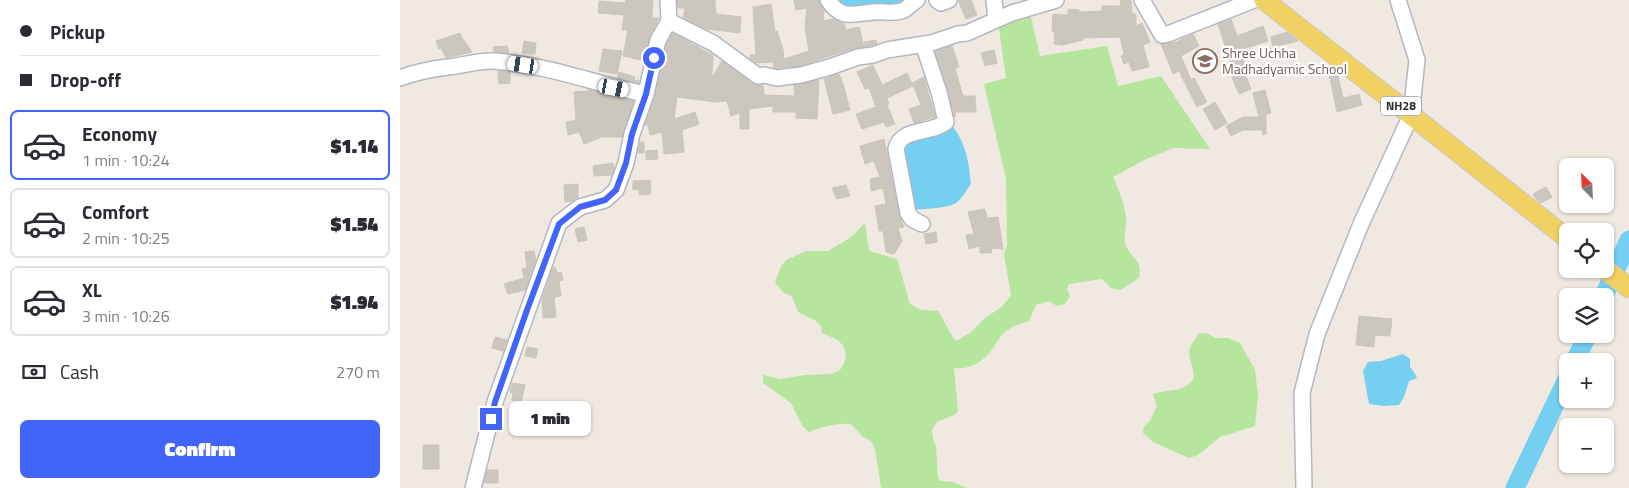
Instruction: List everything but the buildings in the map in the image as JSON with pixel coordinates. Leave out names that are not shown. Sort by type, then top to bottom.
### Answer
[{"type":"main road","name":"NH28","points":[[1264,0],[1559,232]]},
{"type":"main road","points":[[1614,276],[1629,288]]},
{"type":"street","points":[[473,488],[495,402],[559,224],[580,207],[605,200],[616,190],[646,94],[658,40],[669,21],[668,0]]},
{"type":"street","points":[[828,0],[836,11],[848,14],[862,14],[874,11],[890,13],[903,11],[917,0]]},
{"type":"street","points":[[937,0],[941,2],[948,0]]},
{"type":"street","points":[[994,0],[996,19]]},
{"type":"street","points":[[669,21],[714,42],[758,76],[764,75],[777,78],[801,75],[830,67],[858,56],[873,55],[887,50],[923,44],[967,32],[996,19],[1056,0]]},
{"type":"street","points":[[1142,0],[1162,35],[1254,0]]},
{"type":"street","points":[[1304,488],[1302,394],[1317,334],[1360,224],[1412,115],[1417,60],[1398,0]]},
{"type":"street","points":[[922,224],[912,219],[908,213],[896,149],[900,140],[905,137],[946,122],[939,92],[923,44]]},
{"type":"street","points":[[400,78],[427,69],[492,61],[539,68],[584,78],[614,88],[646,94]]},
{"type":"green space","points":[[1030,13],[1040,56],[1107,46],[1118,86],[1161,76],[1210,149],[1173,148],[1144,160],[1113,177],[1125,213],[1125,243],[1138,262],[1139,278],[1120,290],[1111,288],[1102,279],[1069,284],[1067,289],[1070,296],[1065,304],[1057,306],[1049,301],[1036,305],[1029,321],[1014,326],[1005,332],[983,359],[970,367],[954,368],[958,412],[937,422],[932,430],[936,446],[938,478],[941,481],[953,482],[966,488],[881,488],[875,449],[871,441],[863,437],[851,424],[840,424],[809,432],[803,427],[791,403],[763,383],[763,375],[780,379],[805,375],[832,374],[840,370],[846,355],[844,347],[838,340],[822,333],[821,326],[816,321],[798,312],[792,296],[784,293],[775,283],[781,266],[786,260],[807,251],[828,251],[850,238],[865,223],[869,251],[897,259],[910,304],[921,310],[938,311],[956,341],[970,333],[986,317],[1002,307],[1011,295],[1004,254],[1007,245],[1006,179],[984,84],[1006,78],[998,22]]},
{"type":"green space","points":[[1207,333],[1215,338],[1228,338],[1240,343],[1255,370],[1258,396],[1255,426],[1220,437],[1198,455],[1189,458],[1153,442],[1143,433],[1144,426],[1150,421],[1157,406],[1153,394],[1180,389],[1193,379],[1190,348],[1198,334]]},
{"type":"water","points":[[838,0],[911,0],[899,6],[846,8]]},
{"type":"water","points":[[952,126],[964,146],[971,184],[959,200],[952,205],[912,209],[899,144]]},
{"type":"water","points":[[1403,354],[1410,359],[1410,367],[1417,378],[1409,381],[1404,397],[1399,405],[1369,404],[1363,371],[1368,362],[1381,361]]},
{"type":"waterway","points":[[1608,288],[1629,240]]},
{"type":"waterway","points":[[1579,353],[1584,343]]},
{"type":"waterway","points":[[1515,488],[1559,396]]},
{"type":"place","name":"Shree Uchha Madhadyamic School","points":[[1205,61]]},
{"type":"route","points":[[491,419],[495,402],[527,310],[559,224],[580,207],[605,200],[616,190],[646,94],[654,58]]}]
